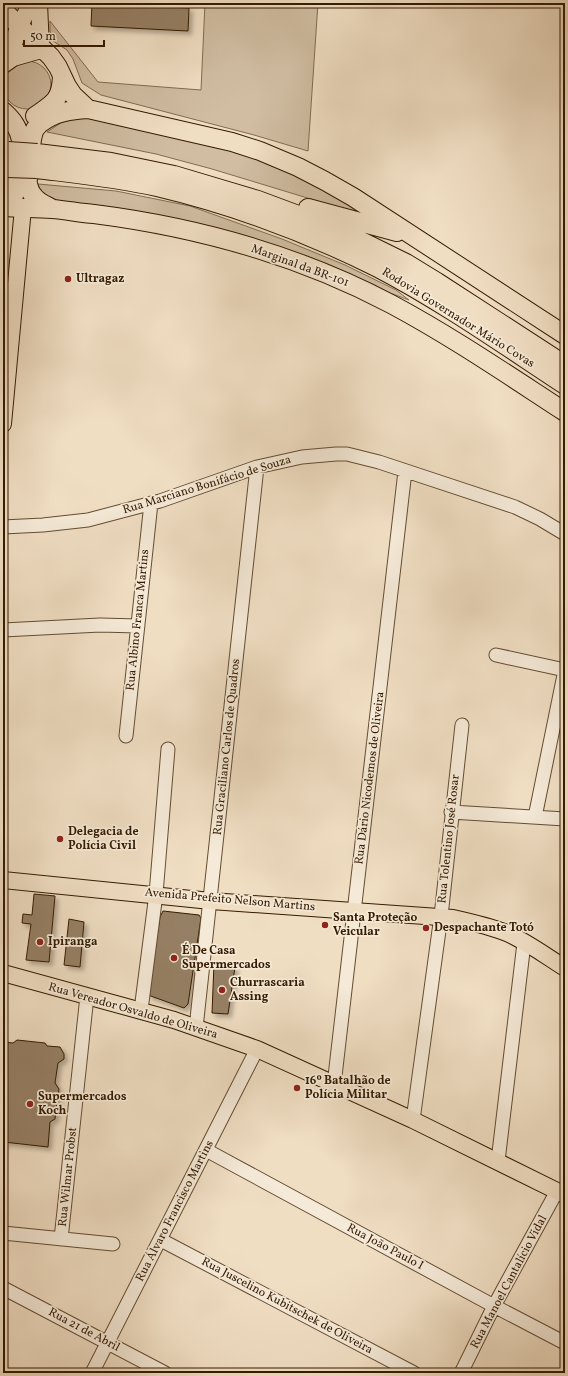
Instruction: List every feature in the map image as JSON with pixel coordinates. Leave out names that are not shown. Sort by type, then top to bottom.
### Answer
[{"type":"highway","points":[[3,10],[41,49],[51,57],[73,95],[88,109]]},
{"type":"highway","points":[[4,64],[20,27]]},
{"type":"highway","points":[[4,64],[13,57],[41,49]]},
{"type":"highway","points":[[3,203],[9,201],[16,192],[21,140],[26,124],[58,97],[62,88],[62,76]]},
{"type":"highway","points":[[53,209],[33,197],[28,183],[31,147],[35,130],[41,123],[60,112],[88,109],[232,142],[260,151],[325,180],[565,335]]},
{"type":"highway","points":[[3,112],[14,122],[19,130],[21,140]]},
{"type":"highway","name":"Rodovia Governador Mário Covas","points":[[5,160],[111,162],[174,175],[258,200],[359,240],[406,264],[437,282],[565,365]]},
{"type":"highway","name":"Rodovia Governador Mário Covas","points":[[37,161],[191,196],[278,224],[321,241],[422,293],[565,386]]},
{"type":"highway","points":[[174,175],[353,219],[417,238]]},
{"type":"highway","name":"Marginal da BR-101","points":[[3,206],[53,209],[151,223],[225,240],[283,258],[344,282],[390,304],[430,326],[565,412]]},
{"type":"highway","points":[[378,269],[484,360]]},
{"type":"main road","points":[[20,27],[30,3]]},
{"type":"main road","points":[[38,3],[41,49]]},
{"type":"main road","points":[[3,424],[23,208]]},
{"type":"main road","name":"Avenida Prefeito Nelson Martins","points":[[3,880],[156,894],[211,901],[441,916],[487,926],[508,934],[565,968]]},
{"type":"main road","name":"Rua Vereador Osvaldo de Oliveira","points":[[3,973],[141,1010],[257,1049],[414,1120],[561,1193]]},
{"type":"street","name":"Rua Marciano Bonifácio de Souza","points":[[3,527],[88,520],[151,504],[257,467],[302,457],[336,454],[363,457],[515,507],[540,519],[565,534]]},
{"type":"street","name":"Rua Graciliano Carlos de Quadros","points":[[196,1028],[257,467]]},
{"type":"street","name":"Rua Dário Nicodemos de Oliveira","points":[[334,1085],[405,471]]},
{"type":"street","name":"Rua Albino Franca Martins","points":[[126,736],[151,504]]},
{"type":"street","points":[[3,630],[100,625],[138,626]]},
{"type":"street","points":[[496,655],[565,670],[535,817]]},
{"type":"street","name":"Rua Tolentino José Rosar","points":[[414,1120],[441,916],[451,812],[462,725]]},
{"type":"street","points":[[141,1010],[156,894],[168,749]]},
{"type":"street","points":[[451,812],[565,819]]},
{"type":"street","points":[[498,1161],[524,943]]},
{"type":"street","name":"Rua Wilmar Probst","points":[[62,1239],[87,996]]},
{"type":"street","name":"Rua Álvaro Francisco Martins","points":[[92,1373],[257,1049]]},
{"type":"street","name":"Rua João Paulo I","points":[[206,1150],[565,1343]]},
{"type":"street","name":"Rua Manoel Cantalício Vidal","points":[[462,1373],[494,1306],[561,1193]]},
{"type":"street","points":[[3,1233],[113,1244]]},
{"type":"street","name":"Rua Juscelino Kubitschek de Oliveira","points":[[161,1240],[414,1373]]},
{"type":"street","name":"Rua 21 de Abril","points":[[3,1288],[165,1373]]},
{"type":"shaded area","points":[[205,3],[318,3],[308,151],[254,135],[101,95],[82,83],[73,59],[67,50],[53,41],[50,31],[50,21],[98,82],[201,90]]},
{"type":"shaded area","points":[[27,61],[36,63],[44,68],[49,76],[51,85],[49,94],[44,102],[36,107],[27,109],[18,107],[10,102],[5,94],[3,85],[5,76],[10,68],[18,63]]},
{"type":"shaded area","points":[[86,112],[238,151],[271,164],[317,187],[370,217],[212,169],[156,154],[47,132],[71,116]]},
{"type":"shaded area","points":[[38,184],[116,191],[190,206],[282,239],[345,265],[396,290],[409,300],[247,240],[43,198]]},
{"type":"building","points":[[92,3],[189,8],[188,31],[91,26]]},
{"type":"building","name":"Ipiranga","points":[[34,894],[55,896],[49,962],[26,960],[31,924],[22,923],[23,914],[32,915]]},
{"type":"building","name":"É De Casa Supermercados","points":[[163,911],[199,915],[201,918],[188,1004],[184,1008],[148,995],[160,917]]},
{"type":"building","points":[[69,919],[84,922],[80,967],[64,965]]},
{"type":"building","name":"Churrascaria Assing","points":[[214,964],[235,967],[228,1014],[212,1013]]},
{"type":"building","name":"Supermercados Koch","points":[[17,1040],[45,1043],[47,1046],[60,1047],[64,1054],[64,1059],[58,1063],[55,1083],[59,1089],[55,1119],[50,1122],[48,1147],[4,1142],[3,1150],[3,1042],[13,1043]]},
{"type":"place","name":"Ultragaz","points":[[68,279]]},
{"type":"place","name":"Delegacia de Polícia Civil","points":[[60,839]]},
{"type":"place","name":"Santa Proteção Veicular","points":[[325,925]]},
{"type":"place","name":"Despachante Totó","points":[[426,928]]},
{"type":"place","name":"Ipiranga","points":[[40,942]]},
{"type":"place","name":"É De Casa Supermercados","points":[[174,958]]},
{"type":"place","name":"Churrascaria Assing","points":[[222,990]]},
{"type":"place","name":"16º Batalhão de Polícia Militar","points":[[297,1088]]},
{"type":"place","name":"Supermercados Koch","points":[[30,1104]]}]
